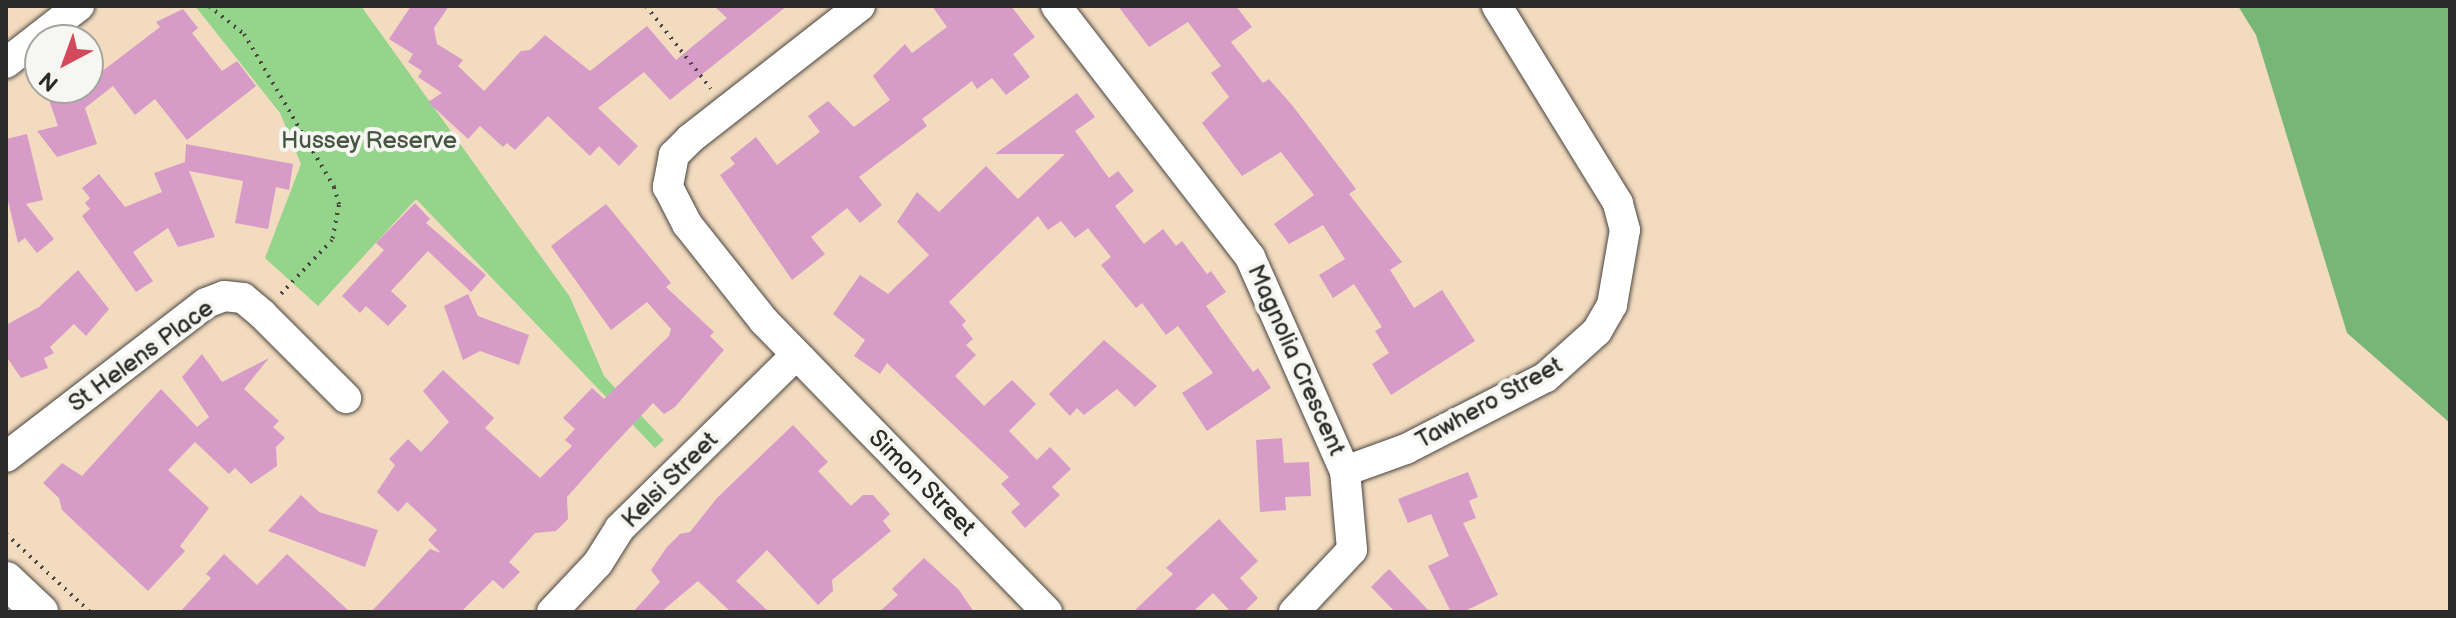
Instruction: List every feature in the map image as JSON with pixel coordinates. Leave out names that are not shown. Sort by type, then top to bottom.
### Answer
[{"type":"street","points":[[6,63],[79,6]]},
{"type":"street","points":[[796,355],[687,224],[668,187],[674,155],[860,6]]},
{"type":"street","name":"Magnolia Crescent","points":[[1056,6],[1250,257],[1345,471],[1352,550],[1294,612]]},
{"type":"street","name":"Tawhero Street","points":[[1345,471],[1406,449],[1546,377],[1597,331],[1612,305],[1625,230],[1618,203],[1497,6]]},
{"type":"street","name":"St Helens Place","points":[[6,457],[206,303],[224,296],[243,298],[346,398]]},
{"type":"street","name":"Kelsi Street","points":[[552,612],[598,563],[620,528],[796,355]]},
{"type":"street","name":"Simon Street","points":[[796,355],[1047,612]]},
{"type":"street","points":[[8,587],[40,612]]},
{"type":"path","points":[[209,6],[244,34],[334,187],[339,205],[332,240],[262,314]]},
{"type":"path","points":[[646,6],[728,109]]},
{"type":"path","points":[[6,534],[90,612]]},
{"type":"green space","name":"Hussey Reserve","points":[[195,6],[361,6],[570,297],[604,376],[664,440],[655,448],[416,199],[318,306],[265,258],[301,164],[280,113]]},
{"type":"green space","points":[[2238,6],[2450,6],[2450,423],[2347,333],[2256,35]]},
{"type":"building","points":[[411,6],[449,6],[434,28],[437,44],[463,60],[458,66],[484,91],[521,51],[530,50],[545,35],[590,71],[647,26],[676,60],[727,18],[714,6],[787,6],[670,100],[644,72],[598,108],[638,146],[619,166],[599,146],[590,156],[548,116],[515,150],[507,143],[503,147],[480,126],[468,139],[428,102],[442,93],[418,77],[422,71],[408,62],[413,54],[389,39]]},
{"type":"building","points":[[932,6],[1011,6],[1035,37],[1013,54],[1030,77],[1006,95],[992,78],[977,89],[972,81],[922,119],[927,126],[859,177],[882,205],[860,223],[847,208],[811,237],[825,254],[792,280],[720,175],[735,164],[730,158],[756,137],[777,165],[820,132],[808,116],[828,101],[854,127],[890,100],[873,76],[905,44],[912,53],[947,27]]},
{"type":"building","points":[[1118,6],[1236,6],[1252,27],[1231,42],[1263,83],[1269,79],[1292,105],[1356,189],[1349,194],[1402,262],[1390,270],[1414,308],[1442,290],[1475,341],[1391,395],[1372,364],[1389,353],[1375,331],[1382,327],[1354,284],[1333,298],[1319,275],[1345,259],[1323,225],[1289,244],[1274,224],[1314,195],[1281,152],[1242,176],[1202,123],[1229,97],[1211,73],[1221,66],[1188,22],[1149,47]]},
{"type":"building","points":[[183,9],[198,28],[192,33],[222,71],[237,61],[256,86],[187,140],[155,99],[135,115],[113,86],[104,93],[104,70],[160,27],[156,22]]},
{"type":"building","points":[[1077,93],[1095,117],[1075,131],[1109,178],[1118,171],[1134,191],[1115,206],[1144,244],[1163,229],[1176,246],[1182,241],[1207,274],[1211,271],[1226,292],[1206,306],[1253,372],[1258,368],[1271,388],[1207,431],[1182,393],[1213,373],[1178,326],[1166,335],[1142,303],[1136,308],[1101,265],[1111,257],[1088,228],[1075,238],[1061,221],[1048,230],[1038,216],[949,302],[966,321],[962,325],[973,339],[966,345],[976,355],[955,376],[984,406],[1012,380],[1036,404],[1009,431],[1037,460],[1050,447],[1071,469],[1052,487],[1060,495],[1025,528],[1011,512],[1020,504],[1001,484],[1009,477],[887,363],[880,374],[854,356],[865,340],[833,314],[860,275],[888,294],[929,255],[897,222],[917,192],[939,212],[986,166],[1018,199],[1065,154],[995,154]]},
{"type":"building","points":[[50,104],[90,104],[85,108],[97,144],[57,157],[37,131],[58,126]]},
{"type":"building","points":[[27,134],[43,200],[26,204],[54,239],[37,253],[25,238],[18,243],[6,192],[6,139]]},
{"type":"building","points":[[186,144],[293,164],[289,190],[276,187],[268,229],[235,223],[243,181],[189,171],[215,237],[178,247],[168,228],[133,252],[153,281],[136,292],[82,216],[90,209],[85,203],[90,198],[82,188],[99,174],[125,207],[162,192],[154,173],[185,162]]},
{"type":"building","points":[[415,203],[430,219],[426,223],[486,275],[471,292],[428,251],[391,291],[407,306],[388,326],[366,306],[360,313],[342,296],[384,250],[376,243]]},
{"type":"building","points":[[606,204],[671,283],[666,287],[714,332],[710,336],[724,350],[675,407],[664,414],[653,403],[607,452],[567,497],[568,519],[556,531],[535,533],[509,562],[520,572],[503,589],[493,580],[461,612],[371,612],[430,549],[441,553],[428,540],[437,530],[407,502],[398,512],[377,492],[395,465],[389,459],[408,439],[421,452],[449,422],[423,391],[443,370],[494,418],[485,428],[540,478],[572,446],[565,440],[575,429],[563,418],[592,388],[604,399],[669,336],[671,329],[647,302],[611,330],[551,246]]},
{"type":"building","points":[[78,270],[109,309],[86,336],[74,324],[50,347],[54,353],[44,358],[48,368],[21,378],[6,356],[6,325],[39,307]]},
{"type":"building","points":[[468,294],[478,316],[529,335],[519,365],[480,351],[463,360],[444,306]]},
{"type":"building","points":[[1104,340],[1157,386],[1135,407],[1117,389],[1084,415],[1077,408],[1070,416],[1049,394]]},
{"type":"building","points":[[202,354],[222,382],[269,358],[244,389],[279,421],[273,427],[285,438],[276,447],[277,466],[251,484],[235,468],[229,474],[195,442],[168,470],[209,508],[180,546],[185,551],[148,591],[62,510],[59,498],[43,483],[62,463],[82,476],[161,389],[197,427],[209,417],[182,377]]},
{"type":"building","points":[[793,425],[828,462],[818,471],[851,506],[863,495],[873,495],[890,514],[883,521],[891,531],[832,580],[833,591],[818,605],[767,550],[736,581],[769,612],[731,612],[698,581],[661,612],[633,612],[660,582],[651,570],[667,547],[680,534],[690,532],[717,498]]},
{"type":"building","points":[[1282,438],[1284,463],[1309,462],[1311,496],[1285,497],[1286,510],[1260,512],[1256,440]]},
{"type":"building","points":[[1468,472],[1478,497],[1469,501],[1476,518],[1463,523],[1498,595],[1463,612],[1451,612],[1428,566],[1449,556],[1431,514],[1408,523],[1398,499]]},
{"type":"building","points":[[301,495],[319,512],[378,530],[365,567],[268,531]]},
{"type":"building","points":[[1219,519],[1258,561],[1240,578],[1258,598],[1244,612],[1231,612],[1213,593],[1193,612],[1133,612],[1173,574],[1166,568]]},
{"type":"building","points":[[224,554],[257,585],[287,554],[350,612],[180,612],[211,578],[206,574]]},
{"type":"building","points":[[924,558],[959,590],[974,612],[879,612],[898,595],[892,589]]},
{"type":"building","points":[[1389,569],[1430,612],[1395,612],[1371,587]]}]
